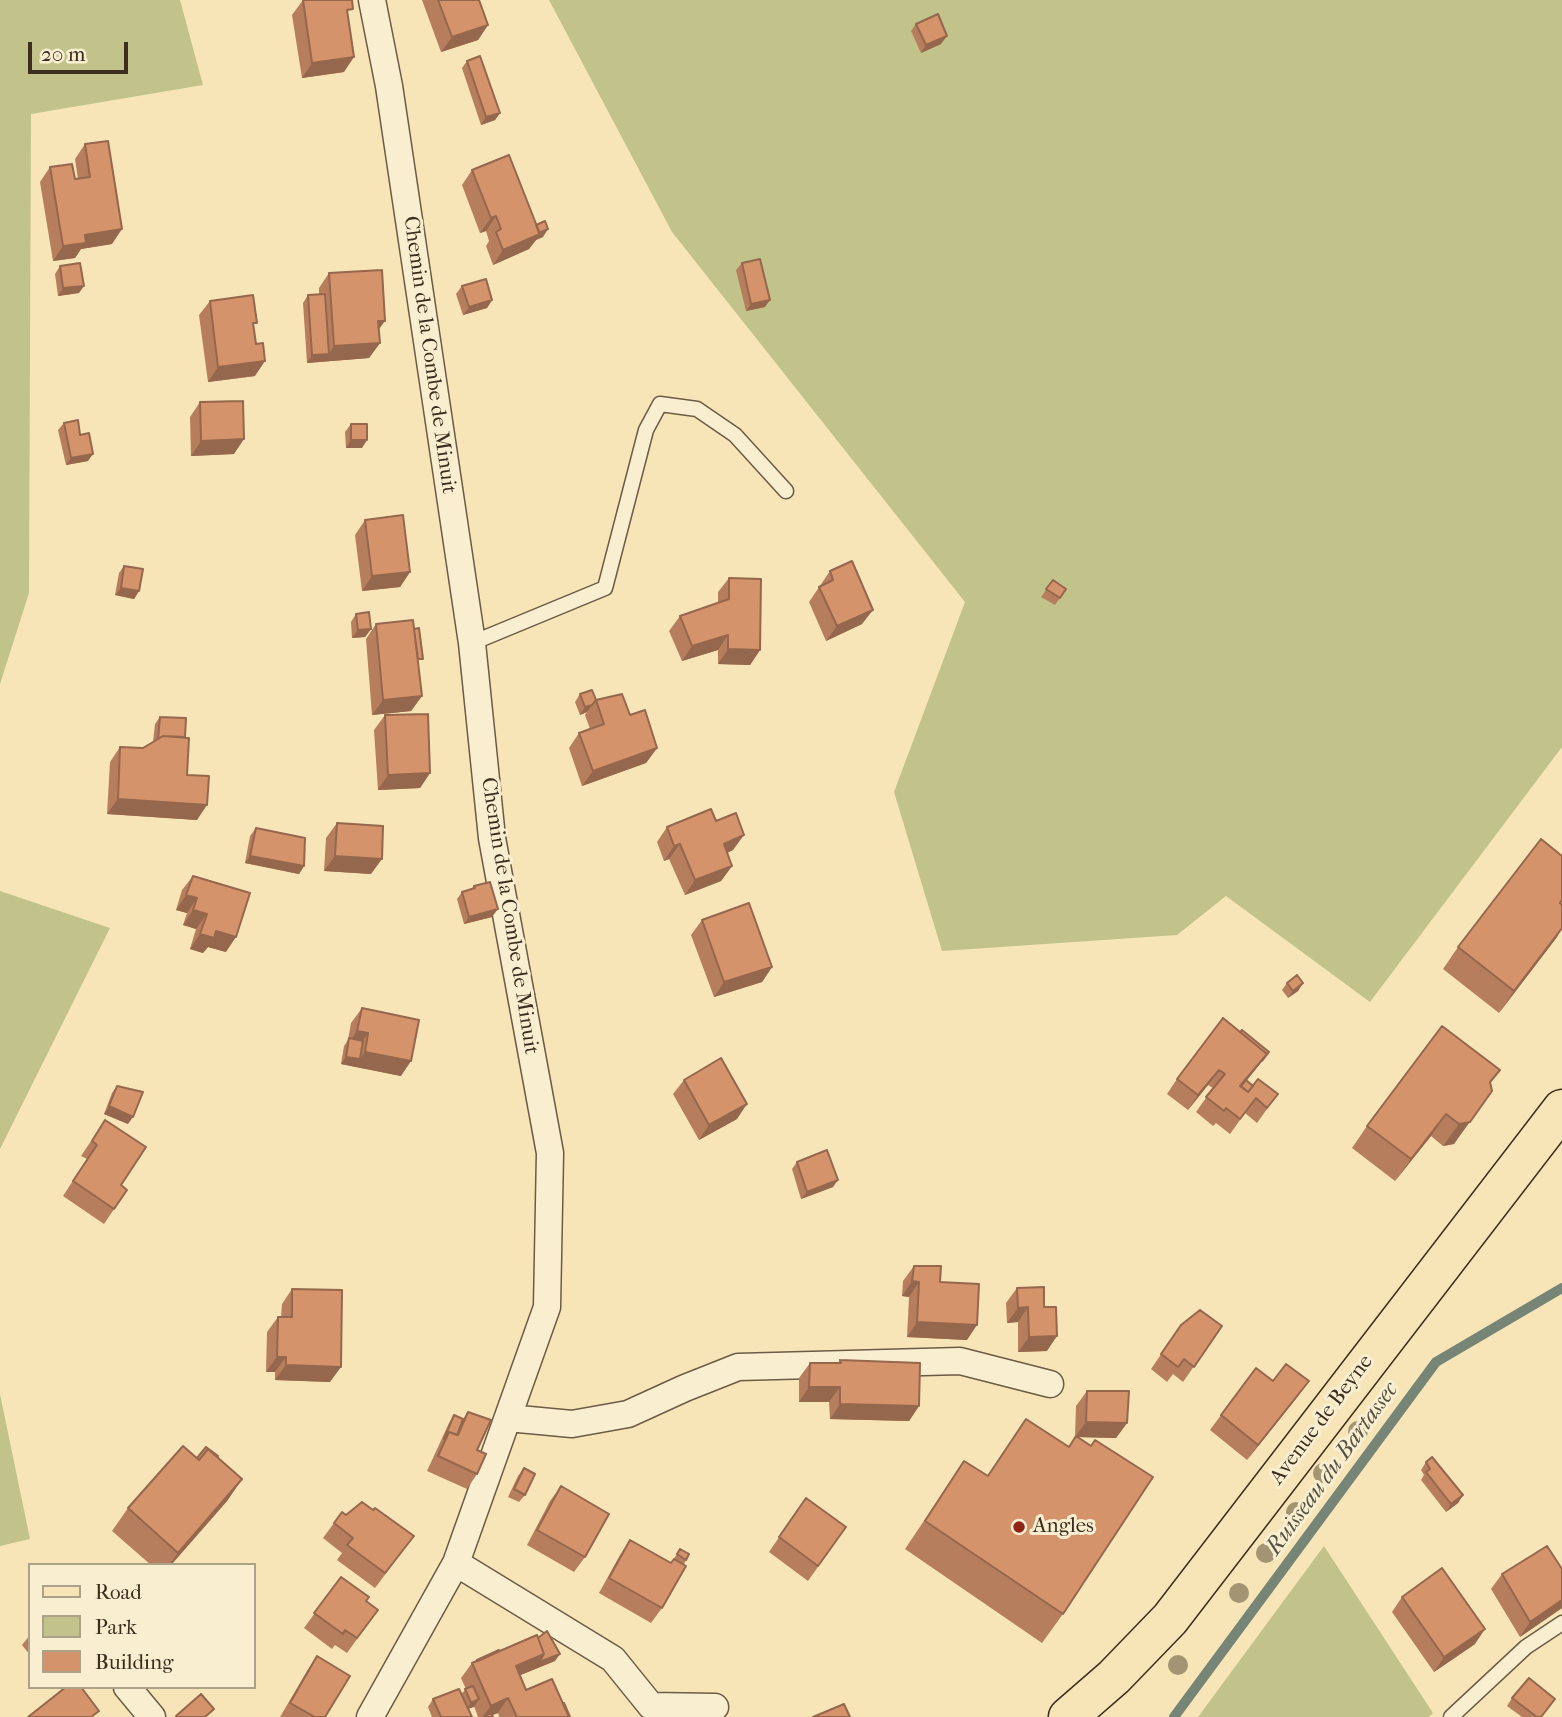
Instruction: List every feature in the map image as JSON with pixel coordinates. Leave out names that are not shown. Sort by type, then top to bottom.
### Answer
[{"type":"main road","name":"Avenue de Beyne","points":[[1068,1717],[1114,1677],[1170,1619],[1562,1109]]},
{"type":"street","name":"Chemin de la Combe de Minuit","points":[[370,1717],[456,1563],[547,1307],[550,1153],[492,838],[472,643],[389,86],[372,0]]},
{"type":"street","points":[[508,1418],[572,1424],[628,1415],[738,1367],[960,1360],[1050,1384]]},
{"type":"street","points":[[456,1563],[613,1660],[651,1706],[715,1707]]},
{"type":"street","points":[[129,1689],[152,1717]]},
{"type":"lane","points":[[472,643],[605,588],[646,430],[660,404],[697,409],[735,435],[786,491]]},
{"type":"lane","points":[[1451,1717],[1526,1647],[1562,1623]]},
{"type":"green space","points":[[0,0],[180,0],[203,85],[31,114],[29,593],[0,684]]},
{"type":"green space","points":[[549,0],[1562,0],[1562,747],[1370,1002],[1226,896],[1177,935],[942,951],[894,792],[965,602],[672,232]]},
{"type":"green space","points":[[0,891],[110,928],[0,1149]]},
{"type":"green space","points":[[0,1394],[30,1539],[0,1546]]},
{"type":"green space","points":[[1324,1546],[1433,1713],[1429,1717],[1198,1717]]},
{"type":"building","points":[[303,0],[352,0],[353,9],[347,10],[354,57],[312,63]]},
{"type":"building","points":[[438,0],[479,0],[488,25],[452,37]]},
{"type":"building","points":[[938,14],[947,36],[926,45],[916,24]]},
{"type":"building","points":[[480,56],[500,113],[486,117],[467,61]]},
{"type":"building","points":[[108,141],[122,229],[85,235],[86,243],[63,246],[50,167],[72,164],[75,179],[90,177],[85,144]]},
{"type":"building","points":[[509,155],[540,234],[503,250],[496,232],[501,229],[496,216],[491,218],[472,170]]},
{"type":"building","points":[[545,221],[548,229],[539,233],[536,225]]},
{"type":"building","points":[[760,259],[770,300],[751,304],[742,263]]},
{"type":"building","points":[[80,263],[84,286],[63,288],[60,266]]},
{"type":"building","points":[[382,270],[385,321],[378,321],[380,343],[334,346],[329,273]]},
{"type":"building","points":[[486,279],[492,300],[469,307],[462,286]]},
{"type":"building","points":[[325,294],[329,354],[312,355],[308,295]]},
{"type":"building","points":[[253,295],[257,323],[253,323],[256,344],[263,343],[265,361],[218,367],[210,301]]},
{"type":"building","points":[[243,401],[244,439],[201,441],[200,402]]},
{"type":"building","points":[[78,420],[80,435],[89,433],[93,454],[71,458],[64,423]]},
{"type":"building","points":[[351,424],[367,424],[367,440],[351,440]]},
{"type":"building","points":[[403,515],[410,572],[372,576],[365,520]]},
{"type":"building","points":[[852,561],[873,610],[837,626],[819,587],[833,580],[830,571]]},
{"type":"building","points":[[124,566],[143,569],[139,591],[121,588]]},
{"type":"building","points":[[729,578],[761,579],[760,650],[728,649],[728,635],[692,646],[680,616],[729,599]]},
{"type":"building","points":[[1053,580],[1066,589],[1060,598],[1046,589]]},
{"type":"building","points":[[369,612],[371,629],[358,630],[356,614]]},
{"type":"building","points":[[413,620],[422,696],[383,700],[376,624]]},
{"type":"building","points":[[419,628],[423,659],[418,659],[414,629]]},
{"type":"building","points":[[592,690],[596,700],[585,707],[580,694]]},
{"type":"building","points":[[622,694],[630,715],[645,710],[657,748],[593,771],[579,733],[604,724],[596,700]]},
{"type":"building","points":[[428,714],[430,773],[388,775],[385,715]]},
{"type":"building","points":[[160,717],[186,718],[185,737],[163,736],[158,739]]},
{"type":"building","points":[[163,736],[189,738],[187,775],[209,776],[207,805],[118,799],[120,747],[143,748]]},
{"type":"building","points":[[711,809],[716,821],[736,813],[744,835],[724,844],[732,866],[695,880],[680,844],[674,846],[667,827]]},
{"type":"building","points":[[337,823],[383,826],[382,859],[335,856]]},
{"type":"building","points":[[256,828],[305,838],[304,866],[250,856]]},
{"type":"building","points":[[1541,839],[1562,856],[1562,928],[1514,991],[1458,947]]},
{"type":"building","points":[[193,876],[250,893],[236,937],[216,931],[214,938],[200,934],[207,914],[193,910],[197,898],[186,895]]},
{"type":"building","points":[[490,882],[498,909],[469,917],[462,892]]},
{"type":"building","points":[[749,903],[772,967],[724,982],[702,920]]},
{"type":"building","points":[[1297,975],[1303,983],[1293,991],[1287,983]]},
{"type":"building","points":[[362,1008],[419,1020],[411,1061],[365,1052],[368,1033],[357,1031]]},
{"type":"building","points":[[1223,1018],[1267,1054],[1240,1086],[1248,1092],[1258,1079],[1278,1094],[1267,1108],[1256,1098],[1240,1119],[1206,1097],[1225,1074],[1219,1070],[1198,1095],[1177,1079]]},
{"type":"building","points":[[1442,1026],[1500,1070],[1490,1082],[1492,1091],[1470,1122],[1459,1124],[1446,1114],[1411,1159],[1367,1126]]},
{"type":"building","points":[[1242,1030],[1269,1052],[1262,1061],[1267,1054],[1240,1032]]},
{"type":"building","points":[[349,1038],[363,1041],[360,1059],[346,1057]]},
{"type":"building","points":[[721,1058],[747,1104],[709,1125],[684,1080]]},
{"type":"building","points":[[1246,1080],[1253,1086],[1248,1092],[1241,1086]]},
{"type":"building","points":[[117,1086],[143,1092],[133,1117],[109,1106]]},
{"type":"building","points":[[105,1120],[146,1147],[121,1185],[127,1190],[114,1209],[73,1181],[97,1145],[92,1141]]},
{"type":"building","points":[[827,1150],[838,1180],[807,1192],[797,1162]]},
{"type":"building","points":[[914,1266],[941,1266],[940,1282],[979,1284],[977,1325],[917,1322],[919,1282],[912,1281]]},
{"type":"building","points":[[1044,1287],[1044,1307],[1056,1307],[1057,1336],[1029,1337],[1028,1307],[1018,1308],[1017,1288]]},
{"type":"building","points":[[292,1289],[342,1290],[341,1367],[286,1365],[286,1357],[277,1357],[278,1317],[292,1317]]},
{"type":"building","points":[[1200,1310],[1222,1326],[1194,1367],[1184,1359],[1178,1367],[1161,1354],[1181,1325]]},
{"type":"building","points":[[840,1360],[920,1363],[919,1406],[840,1404],[840,1387],[809,1387],[810,1363],[841,1363]]},
{"type":"building","points":[[1286,1364],[1309,1381],[1258,1445],[1221,1415],[1256,1368],[1273,1381]]},
{"type":"building","points":[[1087,1391],[1129,1391],[1127,1423],[1086,1422]]},
{"type":"building","points":[[468,1412],[491,1420],[477,1450],[486,1454],[477,1474],[438,1456],[449,1432],[458,1435]]},
{"type":"building","points":[[454,1415],[463,1419],[457,1435],[449,1432],[444,1439]]},
{"type":"building","name":"Angles","points":[[1026,1419],[1069,1447],[1076,1436],[1091,1446],[1095,1440],[1153,1477],[1063,1614],[925,1521],[964,1461],[988,1476]]},
{"type":"building","points":[[183,1446],[199,1460],[208,1449],[242,1479],[178,1553],[128,1508]]},
{"type":"building","points":[[206,1447],[218,1456],[208,1449],[199,1460],[197,1458]]},
{"type":"building","points":[[1432,1457],[1463,1495],[1451,1504],[1426,1472],[1430,1469],[1426,1462]]},
{"type":"building","points":[[524,1468],[535,1474],[525,1495],[514,1489]]},
{"type":"building","points":[[561,1486],[609,1514],[585,1557],[537,1530]]},
{"type":"building","points":[[806,1498],[846,1527],[818,1566],[779,1537]]},
{"type":"building","points":[[362,1502],[414,1536],[385,1573],[347,1545],[353,1538],[334,1523],[342,1512],[346,1515]]},
{"type":"building","points":[[630,1540],[671,1563],[674,1559],[686,1566],[662,1608],[609,1578]]},
{"type":"building","points":[[1547,1546],[1562,1569],[1562,1600],[1530,1622],[1502,1574]]},
{"type":"building","points":[[680,1549],[689,1554],[686,1560],[677,1554]]},
{"type":"building","points":[[1442,1568],[1485,1629],[1444,1657],[1402,1597]]},
{"type":"building","points":[[341,1577],[369,1597],[366,1601],[378,1610],[357,1638],[345,1630],[343,1634],[314,1613]]},
{"type":"building","points":[[547,1631],[560,1654],[539,1662],[544,1654],[538,1638]]},
{"type":"building","points":[[537,1635],[544,1654],[516,1666],[526,1690],[552,1679],[569,1717],[517,1717],[508,1698],[491,1706],[472,1663]]},
{"type":"building","points":[[499,1650],[500,1651],[477,1660]]},
{"type":"building","points":[[317,1656],[350,1676],[325,1717],[315,1717],[290,1703]]},
{"type":"building","points":[[1529,1678],[1555,1699],[1541,1717],[1537,1717],[1512,1698]]},
{"type":"building","points":[[473,1686],[479,1699],[471,1703],[465,1689]]},
{"type":"building","points":[[63,1689],[82,1689],[99,1711],[91,1717],[28,1717]]},
{"type":"building","points":[[459,1689],[472,1717],[441,1717],[433,1699]]},
{"type":"building","points":[[201,1694],[214,1709],[205,1717],[176,1716]]},
{"type":"building","points":[[844,1704],[850,1717],[813,1717]]},
{"type":"waterway","name":"Ruisseau du Bartassec","points":[[1174,1717],[1436,1362],[1562,1288]]},
{"type":"place","name":"Angles","points":[[1019,1527]]}]
